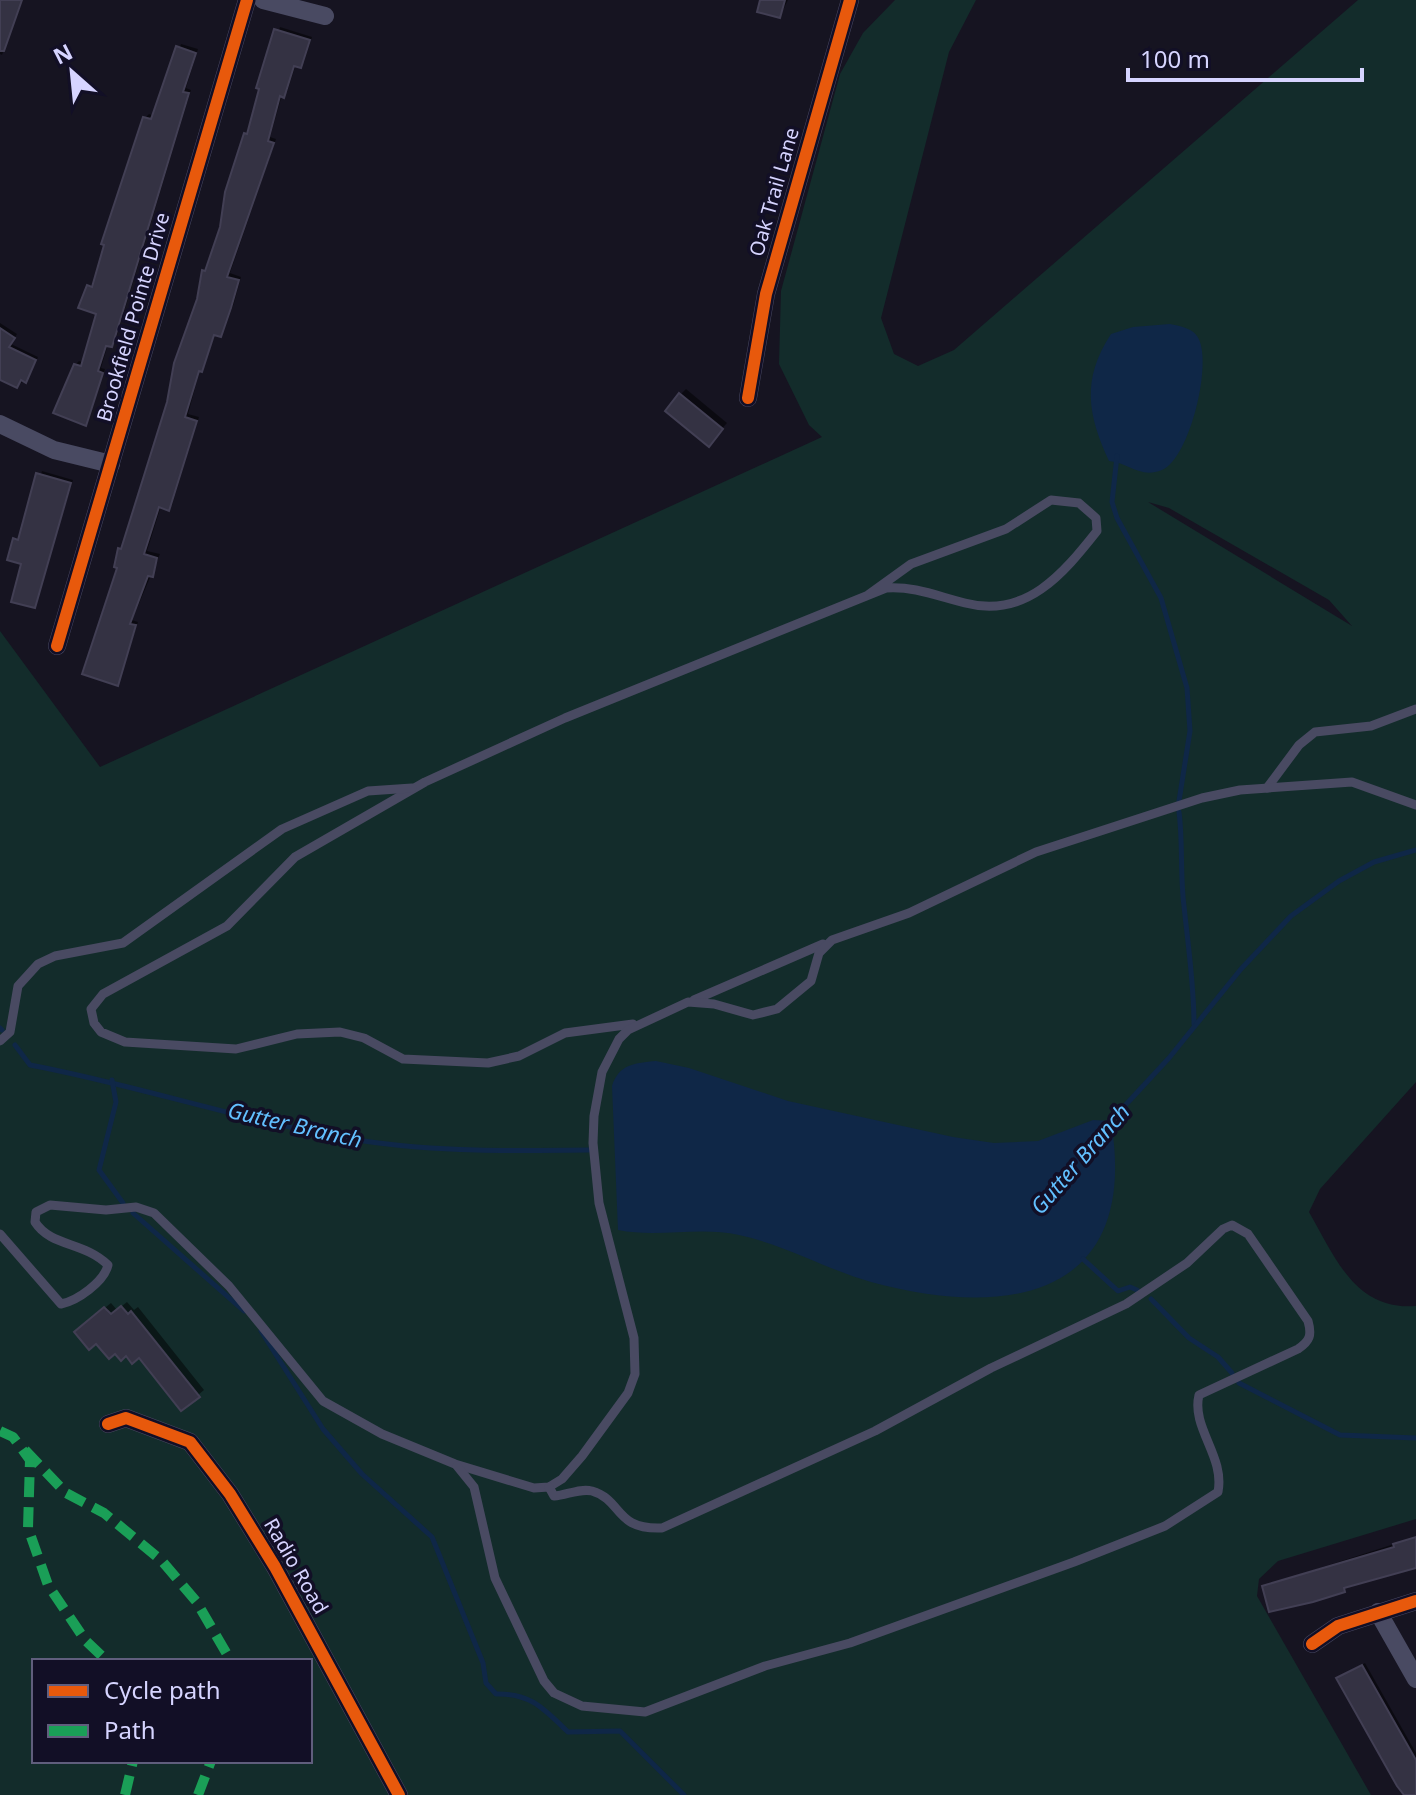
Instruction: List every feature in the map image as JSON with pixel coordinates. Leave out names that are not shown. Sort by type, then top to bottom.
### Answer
[{"type":"street","name":"Brookfield Pointe Drive","points":[[57,646],[247,0]]},
{"type":"street","points":[[263,0],[325,16]]},
{"type":"street","name":"Oak Trail Lane","points":[[748,398],[766,294],[850,0]]},
{"type":"street","points":[[0,424],[54,450],[111,464]]},
{"type":"street","name":"Radio Road","points":[[108,1424],[126,1418],[190,1442],[230,1494],[275,1567],[399,1795]]},
{"type":"street","points":[[1312,1644],[1338,1626],[1416,1601]]},
{"type":"street","points":[[1378,1612],[1416,1679]]},
{"type":"lane","points":[[640,1023],[565,1033],[519,1056],[488,1063],[403,1059],[364,1038],[340,1032],[317,1031],[236,1049],[212,1050],[125,1042],[108,1037],[94,1023],[91,1009],[103,994],[227,926],[295,857],[465,761],[868,595],[904,587],[984,607],[1023,600],[1043,591],[1067,569],[1097,531],[1096,518],[1079,503],[1051,500],[1006,529],[911,564],[868,595]]},
{"type":"lane","points":[[1267,788],[1299,745],[1315,732],[1371,726],[1416,709]]},
{"type":"lane","points":[[0,1234],[61,1304],[102,1278],[108,1265],[95,1252],[45,1234],[35,1222],[39,1209],[50,1205],[106,1210],[136,1207],[154,1213],[238,1296],[323,1401],[382,1434],[455,1464],[534,1488],[549,1487],[562,1479],[582,1456],[628,1393],[635,1374],[634,1338],[599,1203],[594,1116],[602,1072],[619,1039],[640,1023],[827,943],[909,913],[1016,860],[1102,828],[1202,798],[1267,788],[1362,783],[1416,805]]},
{"type":"lane","points":[[0,1041],[10,1032],[18,986],[38,964],[55,956],[123,943],[282,829],[368,791],[415,787]]},
{"type":"lane","points":[[688,1002],[714,1004],[753,1015],[777,1009],[811,981],[827,943]]},
{"type":"lane","points":[[455,1464],[474,1487],[495,1578],[544,1681],[554,1693],[582,1706],[620,1713],[645,1712],[765,1666],[885,1631],[1165,1526],[1218,1492],[1219,1466],[1198,1414],[1199,1395],[1298,1349],[1308,1342],[1311,1332],[1308,1321],[1248,1234],[1232,1225],[1223,1229],[1187,1263],[1126,1304],[991,1368],[875,1431],[662,1528],[642,1529],[627,1522],[596,1492],[584,1490],[554,1496],[549,1487]]},
{"type":"green space","points":[[895,0],[976,0],[949,52],[881,318],[894,354],[918,366],[954,350],[1358,0],[1416,0],[1416,1082],[1320,1189],[1309,1212],[1338,1263],[1362,1290],[1377,1300],[1416,1306],[1416,1519],[1278,1561],[1259,1579],[1257,1596],[1371,1795],[0,1795],[0,631],[100,767],[822,437],[809,425],[779,364],[781,291],[840,74],[863,33]],"holes":[[[1148,502],[1169,508],[1329,600],[1352,626]]]},
{"type":"water","points":[[1170,324],[1189,329],[1197,336],[1202,348],[1201,386],[1182,448],[1162,470],[1141,472],[1109,461],[1092,413],[1092,382],[1101,351],[1111,334],[1133,327]]},
{"type":"water","points":[[656,1061],[689,1068],[788,1101],[994,1143],[1038,1141],[1093,1120],[1111,1121],[1115,1180],[1105,1225],[1085,1259],[1054,1281],[1016,1294],[972,1297],[923,1293],[871,1282],[739,1235],[618,1230],[612,1086],[623,1069]]},
{"type":"building","points":[[0,0],[22,0],[4,51],[0,51]]},
{"type":"building","points":[[760,0],[785,0],[780,18],[757,12]]},
{"type":"building","points":[[274,29],[310,40],[301,68],[294,66],[284,98],[280,96],[268,141],[274,143],[227,277],[239,280],[231,308],[221,337],[214,335],[202,372],[199,371],[185,417],[197,421],[169,511],[159,507],[144,554],[157,558],[153,577],[148,576],[130,624],[136,625],[118,686],[82,674],[117,568],[114,567],[118,548],[121,549],[167,402],[174,363],[197,299],[202,270],[205,271],[220,227],[225,192],[244,133],[247,134],[259,89],[256,88]]},
{"type":"building","points":[[176,46],[196,53],[183,92],[189,93],[112,347],[106,346],[98,371],[103,373],[86,426],[53,413],[74,364],[81,366],[96,314],[78,308],[87,285],[92,287],[104,245],[101,244],[143,117],[151,119]]},
{"type":"building","points":[[0,328],[15,338],[9,347],[36,360],[26,383],[21,380],[17,388],[0,380]]},
{"type":"building","points":[[679,393],[723,429],[709,447],[665,411]]},
{"type":"building","points":[[36,473],[71,483],[35,608],[11,602],[21,564],[7,560],[13,538],[18,540]]},
{"type":"building","points":[[121,1306],[128,1314],[131,1311],[200,1397],[181,1411],[139,1358],[132,1364],[126,1356],[121,1361],[115,1354],[109,1359],[96,1344],[89,1350],[74,1332],[104,1307],[111,1314]]},
{"type":"building","points":[[1416,1537],[1416,1568],[1344,1588],[1345,1592],[1313,1602],[1269,1612],[1262,1586],[1394,1547],[1393,1544]]},
{"type":"building","points":[[1362,1665],[1416,1760],[1416,1795],[1404,1795],[1397,1786],[1336,1678]]},
{"type":"waterway","points":[[1117,456],[1112,502],[1117,518],[1161,598],[1187,688],[1190,731],[1179,801]]},
{"type":"waterway","points":[[1179,812],[1194,1024]]},
{"type":"waterway","name":"Gutter Branch","points":[[1107,1125],[1169,1058],[1241,969],[1291,916],[1339,881],[1374,862],[1416,850]]},
{"type":"waterway","name":"Gutter Branch","points":[[15,1045],[30,1065],[322,1134],[392,1145],[448,1149],[589,1150]]},
{"type":"waterway","points":[[112,1080],[116,1102],[99,1170],[123,1203]]},
{"type":"waterway","points":[[133,1213],[244,1311]]},
{"type":"waterway","points":[[1083,1259],[1118,1291],[1130,1287],[1137,1290]]},
{"type":"waterway","points":[[1151,1299],[1189,1338],[1218,1357],[1232,1373]]},
{"type":"waterway","points":[[261,1331],[323,1429],[362,1474],[432,1537],[483,1663],[486,1683],[496,1694],[519,1696],[536,1704],[568,1732],[620,1731],[684,1795]]},
{"type":"waterway","points":[[1239,1383],[1340,1435],[1416,1438]]},
{"type":"marked path","points":[[0,1431],[13,1437],[30,1460],[28,1528],[48,1585],[85,1640],[105,1659]]},
{"type":"marked path","points":[[25,1450],[66,1493],[104,1513],[161,1560],[196,1601],[230,1659]]},
{"type":"marked path","points":[[125,1795],[133,1763]]},
{"type":"marked path","points":[[198,1795],[210,1763]]},
{"type":"cycle path","points":[[57,646],[247,0]]},
{"type":"cycle path","points":[[748,398],[766,294],[850,0]]},
{"type":"cycle path","points":[[108,1424],[126,1418],[190,1442],[230,1494],[275,1567],[399,1795]]},
{"type":"cycle path","points":[[1312,1644],[1338,1626],[1416,1601]]}]
